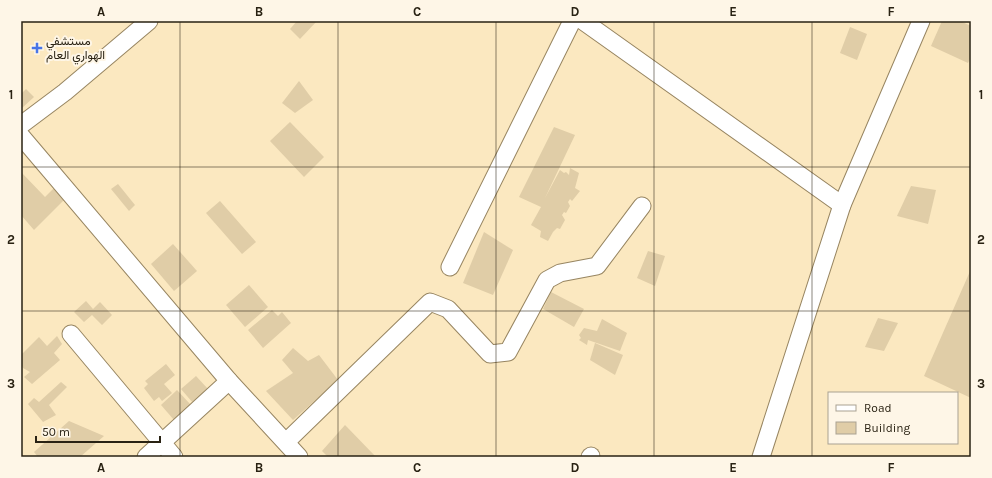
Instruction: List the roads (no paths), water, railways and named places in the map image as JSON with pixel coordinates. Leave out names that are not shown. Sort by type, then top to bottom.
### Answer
[{"type":"street","points":[[21,125],[65,92],[148,21]]},
{"type":"street","points":[[450,267],[572,21]]},
{"type":"street","points":[[582,21],[842,205]]},
{"type":"street","points":[[761,457],[842,205],[921,21]]},
{"type":"street","points":[[21,136],[229,381],[299,457]]},
{"type":"street","points":[[286,442],[430,302],[448,309],[490,354],[508,352],[547,280],[560,273],[597,266],[642,206]]},
{"type":"street","points":[[71,334],[174,457]]},
{"type":"street","points":[[146,457],[229,381]]},
{"type":"place","name":"مستشفي الهواري العام","points":[[37,48]]}]
